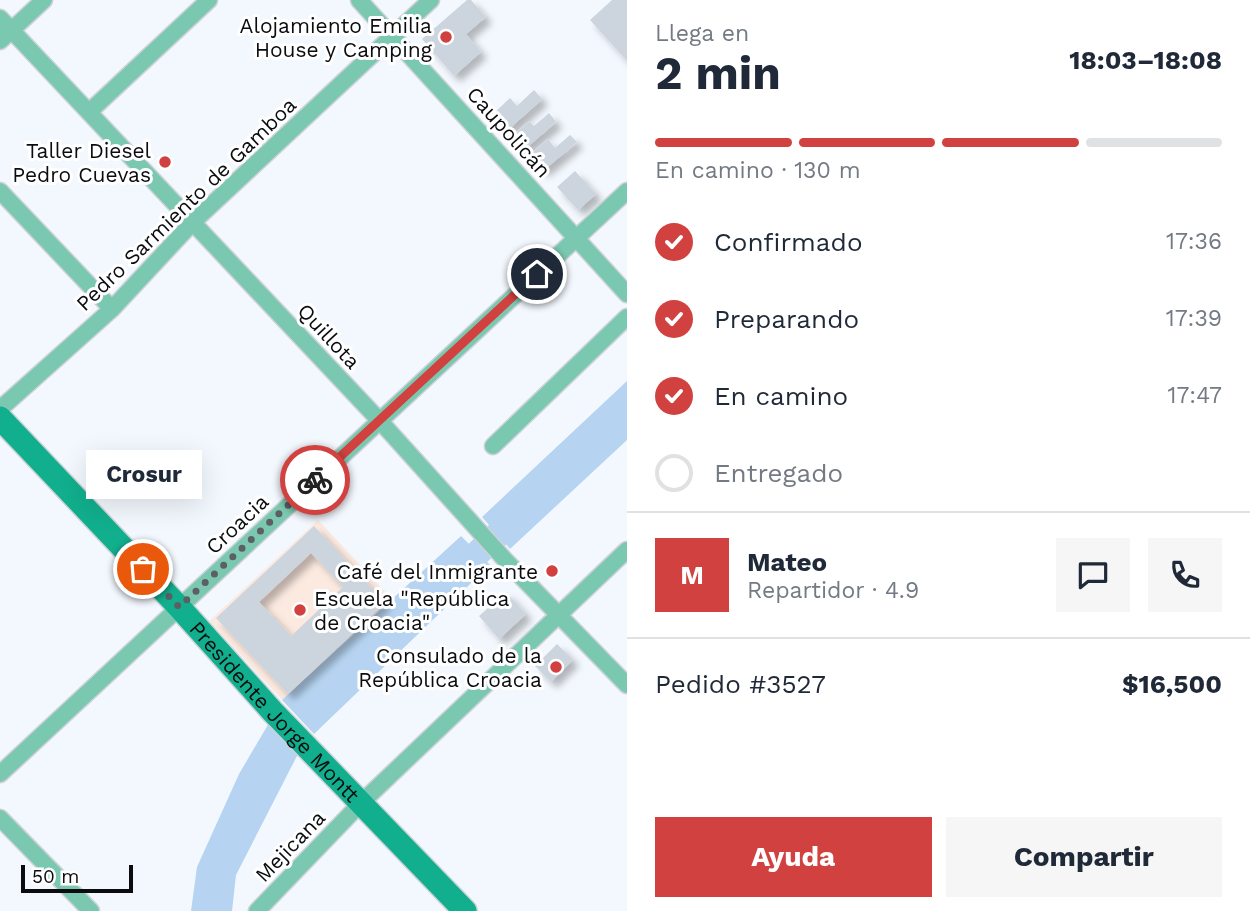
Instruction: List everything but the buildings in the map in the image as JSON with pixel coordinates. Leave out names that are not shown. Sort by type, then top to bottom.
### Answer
[{"type":"main road","name":"Presidente Jorge Montt","points":[[0,418],[179,607],[272,711],[465,911]]},
{"type":"street","points":[[6,36],[44,0]]},
{"type":"street","points":[[89,112],[209,0]]},
{"type":"street","name":"Caupolicán","points":[[359,0],[627,294]]},
{"type":"street","name":"Pedro Sarmiento de Gamboa","points":[[0,408],[112,309],[192,222],[431,0]]},
{"type":"street","name":"Quillota","points":[[0,18],[6,36],[89,112],[379,420],[506,562],[627,684]]},
{"type":"street","points":[[0,191],[112,309]]},
{"type":"street","name":"Croacia","points":[[0,774],[627,191]]},
{"type":"street","points":[[493,446],[627,317]]},
{"type":"street","name":"Mejicana","points":[[257,911],[361,803],[627,550]]},
{"type":"street","points":[[0,818],[91,911]]},
{"type":"shaded area","name":"Escuela \"República de Croacia\"","points":[[318,520],[391,598],[282,700],[209,621]]},
{"type":"water","points":[[627,381],[627,440],[510,549],[482,517]]},
{"type":"water","points":[[461,536],[490,565],[314,734],[282,700]]},
{"type":"water","points":[[269,723],[298,754],[236,875],[232,911],[191,911],[197,867],[239,774]]},
{"type":"waterway","points":[[451,578],[523,511]]},
{"type":"way so far","points":[[143,569],[179,607],[315,480]]},
{"type":"place","name":"Alojamiento Emilia House y Camping","points":[[446,37]]},
{"type":"place","name":"Taller Diesel Pedro Cuevas","points":[[165,162]]},
{"type":"place","name":"Crosur","points":[[143,569]]},
{"type":"place","name":"Café del Inmigrante","points":[[552,571]]},
{"type":"place","name":"Escuela \"República de Croacia\"","points":[[300,610]]},
{"type":"place","name":"Consulado de la República Croacia","points":[[556,667]]},
{"type":"route","points":[[315,480],[537,274]]}]
